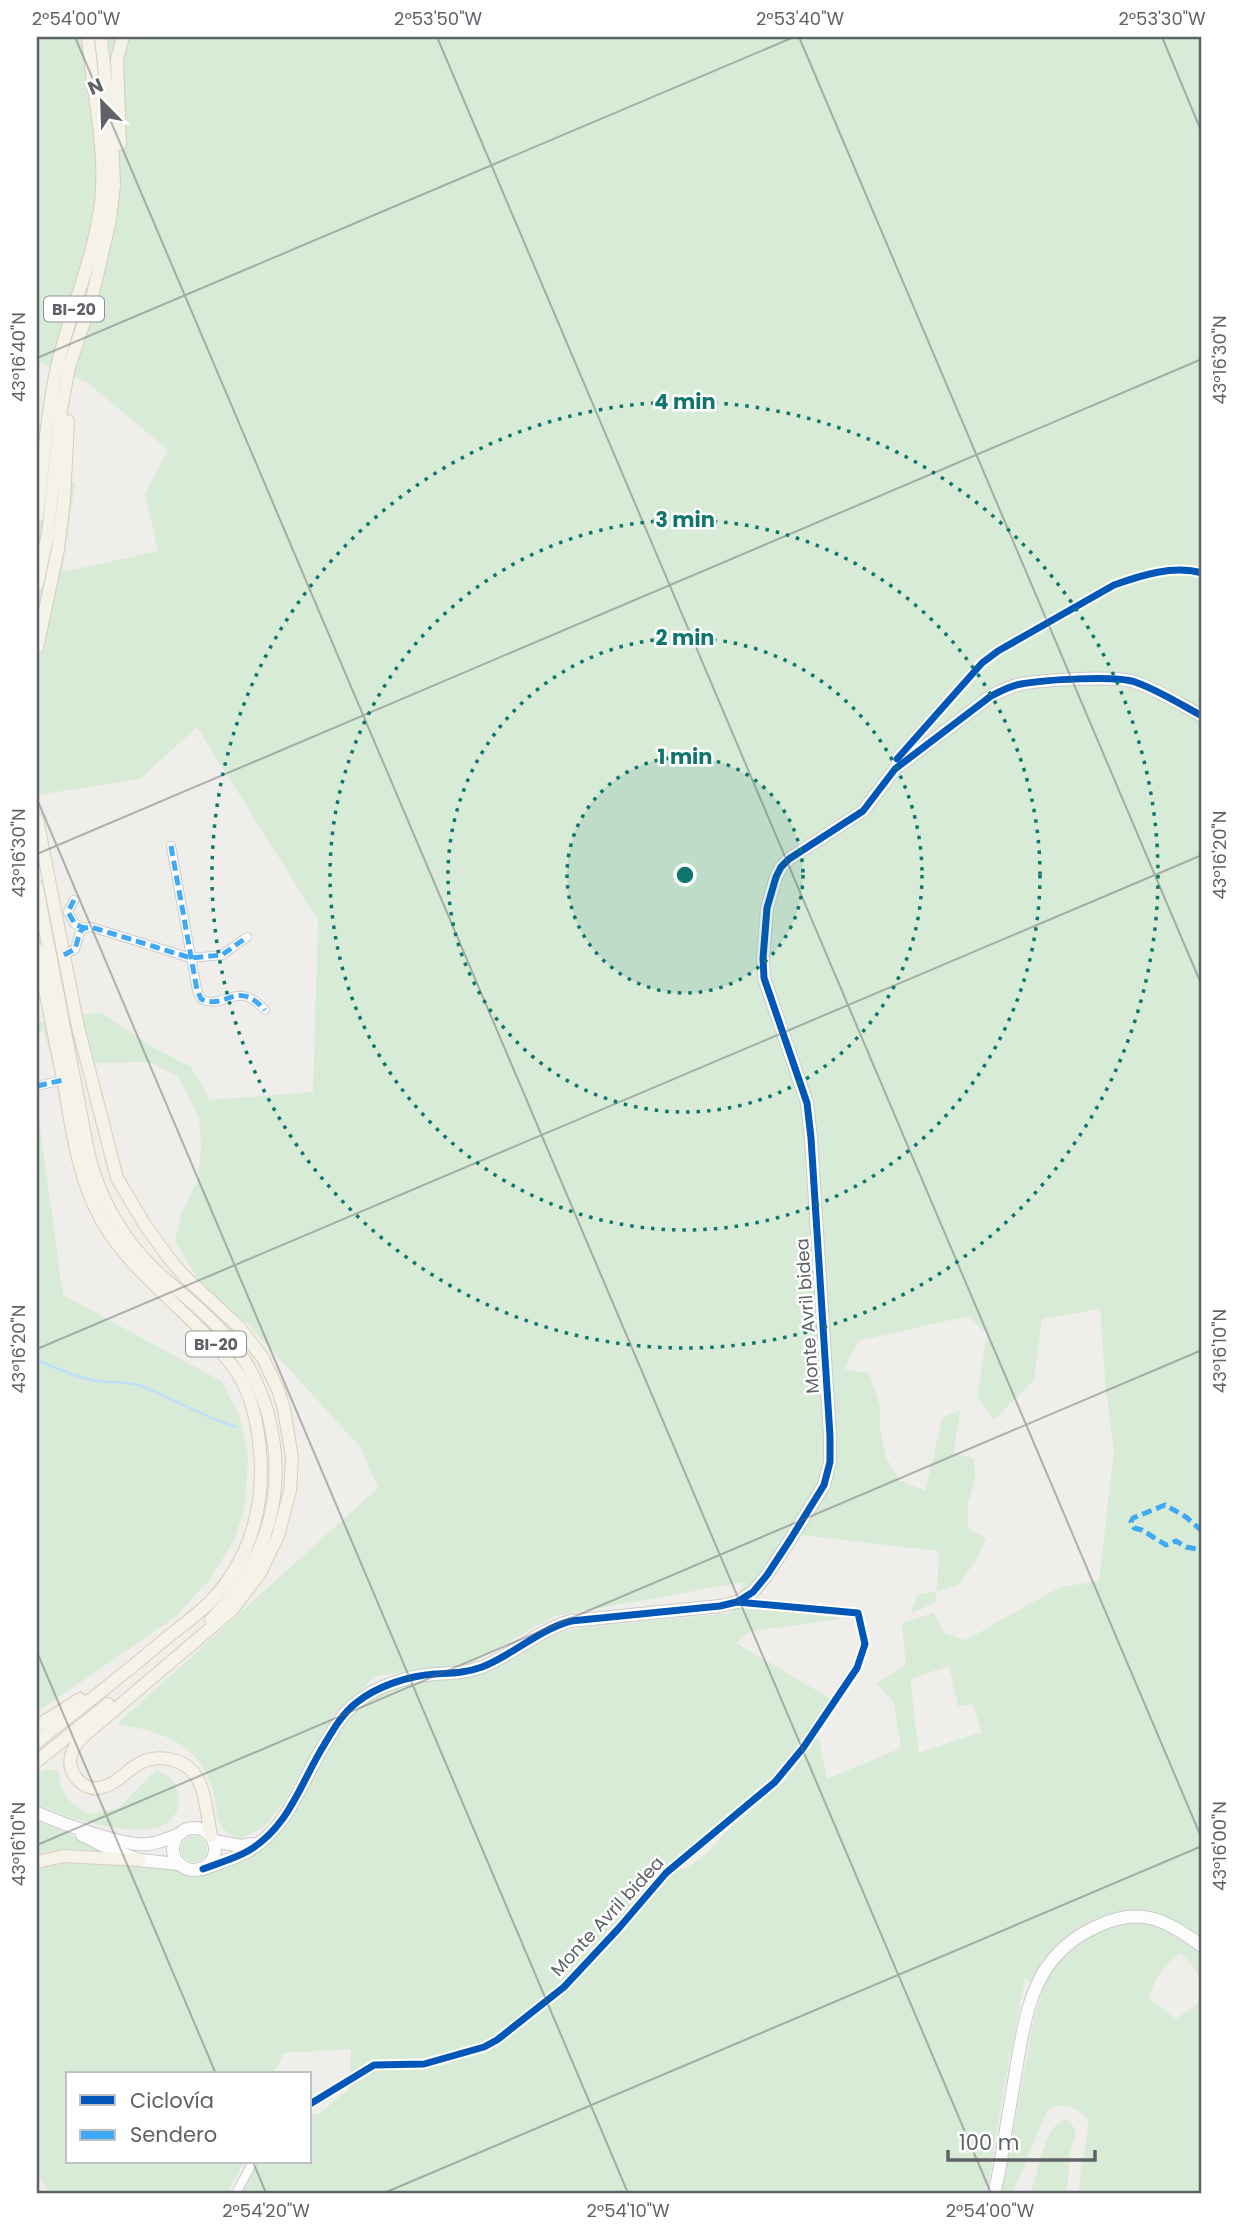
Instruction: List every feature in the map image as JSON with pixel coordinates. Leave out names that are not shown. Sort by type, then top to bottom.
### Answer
[{"type":"main road","name":"BI-20","points":[[37,517],[54,379],[87,268],[101,202],[100,142],[88,37]]},
{"type":"main road","name":"BI-20","points":[[37,585],[48,533],[61,410],[71,362],[100,270],[112,202],[112,140],[101,37]]},
{"type":"main road","points":[[112,202],[120,190],[117,59],[123,37]]},
{"type":"main road","points":[[37,648],[58,549],[64,500],[67,428],[72,390],[71,362]]},
{"type":"main road","points":[[37,819],[78,1027],[117,1178],[168,1257],[184,1276],[239,1326],[263,1358],[284,1409],[292,1458],[290,1491],[281,1524],[260,1573],[216,1626],[78,1741],[70,1758],[74,1775],[84,1785],[96,1788],[111,1784],[140,1763],[164,1758],[178,1761],[195,1773],[200,1783],[213,1838]]},
{"type":"main road","name":"BI-20","points":[[37,887],[89,1156],[100,1189],[121,1230],[134,1246],[154,1269],[213,1322],[243,1356],[260,1391],[272,1433],[276,1474],[275,1497],[263,1540],[253,1563],[219,1611],[188,1641],[37,1761]]},
{"type":"main road","name":"BI-20","points":[[37,949],[83,1175],[102,1220],[131,1262],[221,1349],[239,1374],[259,1437],[262,1486],[249,1543],[234,1571],[209,1603],[37,1742]]},
{"type":"main road","points":[[37,1726],[142,1659]]},
{"type":"main road","points":[[139,1688],[159,1664]]},
{"type":"main road","points":[[37,1862],[64,1856],[139,1860]]},
{"type":"street","points":[[895,769],[897,757],[966,679],[998,651],[1114,585],[1178,569],[1202,573]]},
{"type":"street","name":"Monte Avril bidea","points":[[737,1602],[753,1592],[767,1575],[824,1485],[830,1462],[807,1103],[764,978],[767,908],[776,877],[789,859],[863,811],[895,769],[991,696],[1006,688],[1023,683],[1103,678],[1132,681],[1157,691],[1202,716]]},
{"type":"street","points":[[171,846],[201,999],[208,1002],[242,995],[254,998],[265,1010]]},
{"type":"street","points":[[70,900],[68,912],[75,924],[191,958],[222,955],[247,937]]},
{"type":"street","points":[[64,955],[75,949],[80,932],[84,928]]},
{"type":"street","points":[[37,1086],[63,1080]]},
{"type":"street","points":[[64,1824],[102,1845],[139,1860],[178,1864],[187,1870],[203,1869],[240,1855],[260,1842],[288,1814],[340,1719],[356,1703],[380,1688],[432,1674],[481,1668],[553,1626],[571,1621],[737,1602]]},
{"type":"street","name":"Monte Avril bidea","points":[[312,2103],[374,2065],[424,2064],[484,2047],[497,2040],[564,1987],[666,1873],[775,1782],[803,1748],[858,1668],[865,1644],[858,1613],[737,1602]]},
{"type":"street","points":[[37,1814],[64,1824],[142,1844],[157,1842],[196,1828],[213,1838],[241,1846],[260,1842]]},
{"type":"street","points":[[178,1864],[173,1848],[180,1834]]},
{"type":"street","points":[[203,1869],[214,1857],[213,1838]]},
{"type":"street","points":[[993,2193],[1026,2015],[1035,1988],[1057,1953],[1090,1929],[1112,1920],[1138,1916],[1167,1923],[1202,1946]]},
{"type":"street","points":[[236,2193],[252,2164]]},
{"type":"green space","points":[[37,37],[1202,37],[1202,1977],[1181,1953],[1161,1972],[1149,1998],[1176,2019],[1202,2001],[1202,2193],[1079,2193],[1088,2119],[1073,2108],[1057,2106],[1046,2113],[1013,2193],[1002,2193],[1034,2018],[1043,1990],[1025,1978],[987,2193],[241,2193],[256,2164],[312,2164],[312,2114],[319,2114],[348,2090],[349,2083],[374,2068],[423,2068],[495,2047],[561,1994],[666,1879],[678,1870],[687,1868],[708,1852],[726,1832],[785,1780],[818,1736],[827,1779],[901,1748],[894,1703],[877,1683],[906,1665],[902,1623],[933,1613],[944,1633],[966,1640],[1060,1587],[1099,1581],[1114,1451],[1100,1309],[1042,1319],[1034,1380],[994,1420],[977,1396],[987,1334],[968,1316],[858,1341],[844,1369],[869,1373],[880,1405],[880,1429],[886,1457],[899,1480],[925,1491],[943,1417],[960,1411],[954,1452],[974,1459],[975,1480],[968,1503],[968,1528],[986,1539],[977,1559],[959,1584],[937,1591],[939,1551],[801,1535],[760,1594],[742,1607],[844,1618],[749,1632],[736,1643],[831,1699],[775,1774],[666,1867],[563,1983],[485,2042],[423,2061],[368,2063],[350,2074],[351,2049],[284,2053],[274,2072],[66,2072],[66,2164],[243,2164],[227,2193],[50,2193],[37,2175],[37,1866],[68,1861],[174,1868],[191,1875],[202,1874],[250,1855],[338,1728],[361,1704],[384,1692],[534,1644],[555,1633],[586,1627],[730,1613],[744,1582],[555,1616],[472,1663],[376,1676],[334,1715],[284,1802],[265,1826],[239,1840],[220,1825],[207,1775],[189,1751],[163,1736],[117,1724],[378,1488],[361,1448],[246,1322],[229,1316],[197,1277],[175,1242],[181,1214],[198,1180],[201,1148],[199,1117],[178,1076],[149,1062],[53,1064],[43,1029],[37,1035],[37,1023],[100,1012],[156,1049],[191,1067],[210,1100],[313,1092],[318,920],[197,727],[140,779],[37,795],[37,461],[75,483],[62,572],[158,551],[145,494],[168,450],[88,383],[37,361]],"holes":[[[949,1666],[958,1706],[972,1704],[982,1732],[919,1753],[910,1679]]]},
{"type":"green space","points":[[37,1106],[63,1295],[221,1381],[239,1415],[248,1456],[245,1504],[235,1538],[210,1579],[175,1617],[37,1712]]},
{"type":"green space","points":[[937,1591],[935,1603],[911,1613],[917,1595]]},
{"type":"green space","points":[[48,1769],[58,1771],[67,1797],[89,1814],[117,1809],[156,1770],[167,1775],[174,1783],[179,1801],[177,1810],[164,1825],[141,1829],[110,1827],[64,1815],[37,1805],[37,1774]]},
{"type":"green space","points":[[37,1821],[107,1853],[63,1850],[37,1856]]},
{"type":"green space","points":[[194,1836],[203,1840],[207,1849],[203,1858],[194,1862],[185,1858],[181,1849],[185,1840]]},
{"type":"green space","points":[[1065,2119],[1071,2122],[1076,2133],[1070,2153],[1067,2193],[1030,2193],[1046,2141],[1057,2124]]},
{"type":"waterway","points":[[37,1360],[91,1380],[141,1386],[235,1427]]},
{"type":"marked path","points":[[171,846],[197,990],[201,999],[210,1002],[246,996],[265,1010]]},
{"type":"marked path","points":[[74,900],[68,912],[75,924],[84,928]]},
{"type":"marked path","points":[[64,955],[75,949],[80,932],[91,927],[191,958],[222,955],[247,937]]},
{"type":"marked path","points":[[37,1086],[63,1080]]},
{"type":"marked path","points":[[1202,1531],[1186,1517],[1165,1505],[1133,1518],[1131,1522],[1134,1528],[1166,1545],[1176,1541],[1186,1547],[1202,1550]]},
{"type":"cycle path","points":[[897,759],[982,663],[998,651],[1114,585],[1169,571],[1202,573]]},
{"type":"cycle path","points":[[203,1869],[248,1851],[274,1830],[292,1804],[338,1722],[351,1707],[373,1692],[414,1677],[464,1672],[482,1667],[548,1630],[571,1621],[720,1606],[737,1602],[753,1592],[767,1575],[824,1485],[830,1462],[807,1103],[764,978],[767,908],[781,867],[863,811],[895,769],[991,696],[1009,687],[1061,680],[1125,680],[1152,689],[1202,716]]},
{"type":"cycle path","points":[[312,2103],[374,2065],[424,2064],[484,2047],[497,2040],[564,1987],[666,1873],[775,1782],[803,1748],[857,1668],[865,1644],[858,1613],[737,1602]]}]
